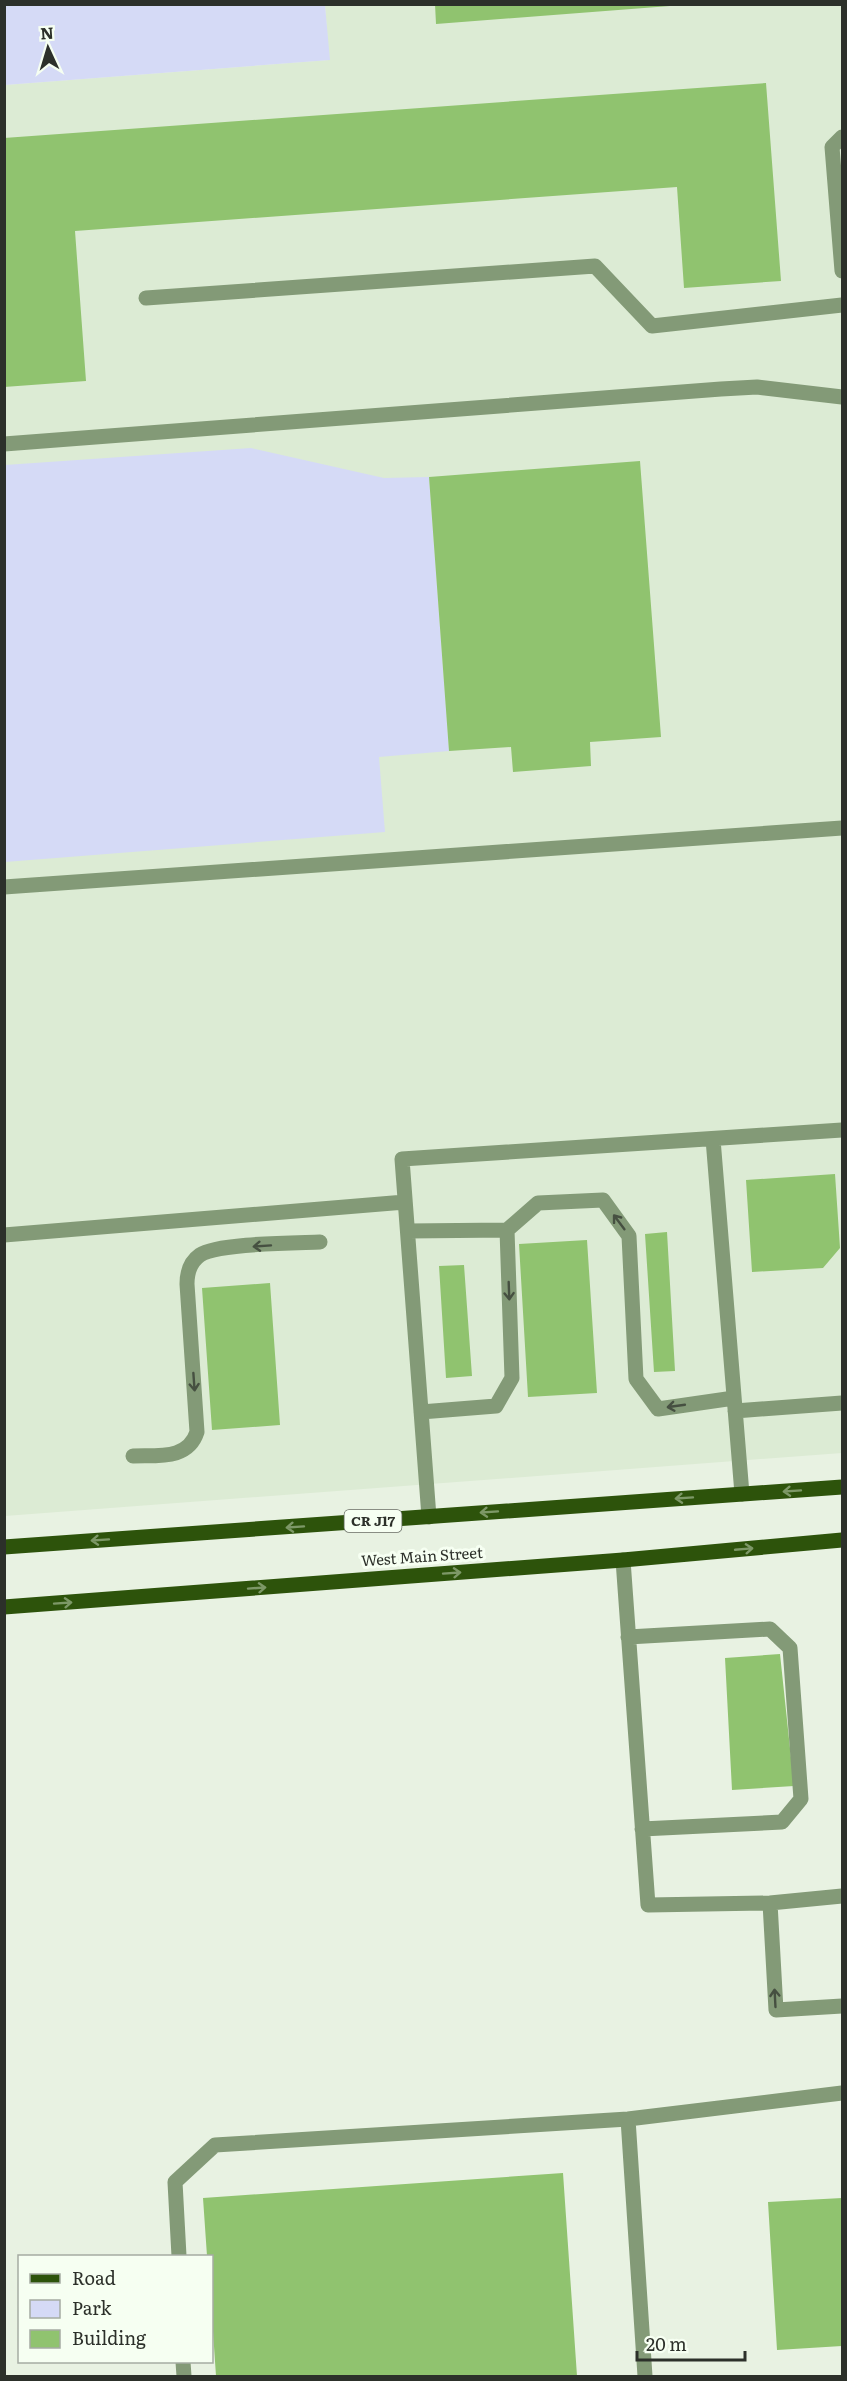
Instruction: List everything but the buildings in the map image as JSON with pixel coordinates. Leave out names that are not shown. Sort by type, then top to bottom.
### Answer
[{"type":"main road","name":"CR J17","points":[[4,1547],[843,1487]]},
{"type":"main road","name":"West Main Street","points":[[4,1607],[623,1560],[843,1540]]},
{"type":"lane","points":[[843,137],[832,147],[843,271]]},
{"type":"lane","points":[[146,298],[595,266],[651,326],[843,305]]},
{"type":"lane","points":[[4,444],[721,389],[757,387],[843,397]]},
{"type":"lane","points":[[4,887],[843,828]]},
{"type":"lane","points":[[429,1517],[402,1160],[843,1130]]},
{"type":"lane","points":[[713,1139],[742,1494]]},
{"type":"lane","points":[[408,1231],[507,1230],[538,1203],[603,1200],[629,1236],[636,1379],[658,1409],[843,1403]]},
{"type":"lane","points":[[4,1235],[405,1202]]},
{"type":"lane","points":[[421,1412],[496,1406],[512,1378],[507,1230]]},
{"type":"lane","points":[[133,1456],[182,1452],[190,1446],[197,1432],[187,1284],[189,1270],[195,1259],[216,1249],[320,1242]]},
{"type":"lane","points":[[623,1560],[648,1905],[770,1903],[843,1896]]},
{"type":"lane","points":[[628,1637],[770,1629],[790,1648],[801,1799],[782,1822],[642,1829]]},
{"type":"lane","points":[[770,1903],[776,2010],[843,2006]]},
{"type":"lane","points":[[179,2255],[175,2182],[215,2145],[628,2119],[843,2093]]},
{"type":"lane","points":[[628,2119],[645,2376]]},
{"type":"shaded area","points":[[325,5],[842,5],[842,1453],[5,1516],[5,85],[329,60]]},
{"type":"green space","points":[[5,4],[325,5],[330,60],[5,85]]},
{"type":"green space","points":[[251,448],[384,478],[429,477],[449,751],[379,757],[385,832],[5,862],[5,465]]}]
